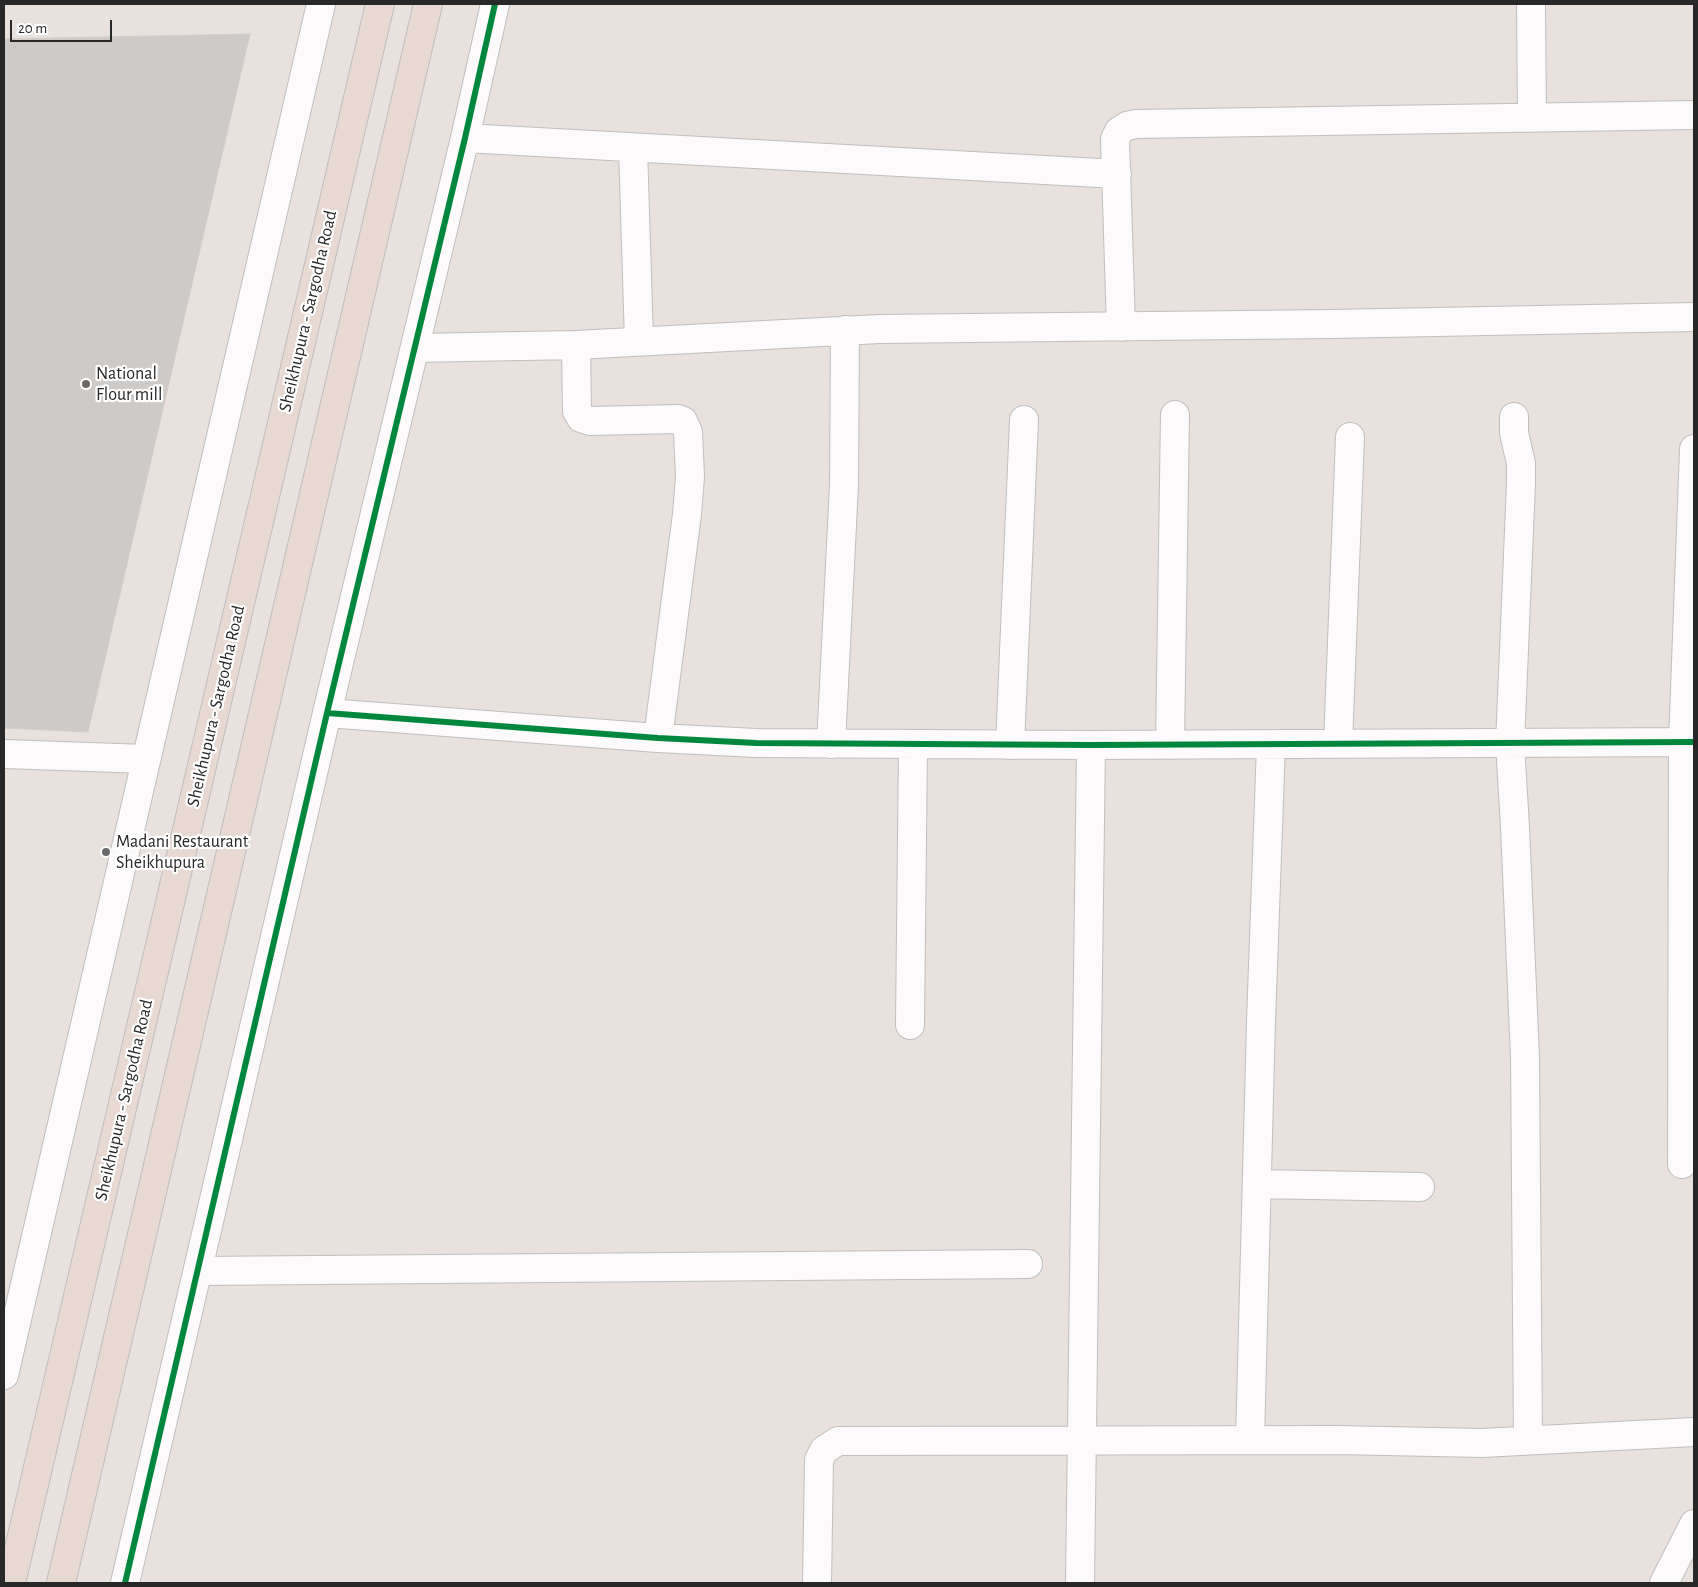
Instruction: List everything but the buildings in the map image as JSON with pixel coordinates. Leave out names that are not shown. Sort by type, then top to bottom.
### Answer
[{"type":"highway","name":"Sheikhupura - Sargodha Road","points":[[11,1583],[380,4]]},
{"type":"highway","points":[[61,1583],[428,4]]},
{"type":"street","points":[[4,1375],[321,4]]},
{"type":"street","points":[[125,1583],[327,713],[465,138],[495,4]]},
{"type":"street","points":[[1531,4],[1532,118]]},
{"type":"street","points":[[1121,326],[1116,135],[1123,128],[1136,124],[1694,115]]},
{"type":"street","points":[[465,138],[1117,174]]},
{"type":"street","points":[[633,148],[639,341]]},
{"type":"street","points":[[415,348],[576,345],[845,330],[1342,324],[1694,317]]},
{"type":"street","points":[[831,744],[844,486],[845,330]]},
{"type":"street","points":[[576,345],[577,411],[581,418],[590,420],[678,418],[682,421],[688,432],[690,477],[687,514],[658,738]]},
{"type":"street","points":[[1170,745],[1175,415]]},
{"type":"street","points":[[1514,417],[1514,433],[1521,463],[1521,483],[1510,744],[1524,1057],[1528,1440]]},
{"type":"street","points":[[1010,745],[1024,420]]},
{"type":"street","points":[[1338,744],[1350,437]]},
{"type":"street","points":[[1682,1164],[1694,449]]},
{"type":"street","points":[[327,713],[658,738],[756,743],[1091,746],[1688,742]]},
{"type":"street","points":[[910,1025],[913,744]]},
{"type":"street","points":[[1250,1440],[1271,744]]},
{"type":"street","points":[[1080,1583],[1091,746]]},
{"type":"street","points":[[4,754],[146,759]]},
{"type":"street","points":[[1257,1184],[1420,1187]]},
{"type":"street","points":[[198,1271],[1028,1264]]},
{"type":"street","points":[[817,1583],[819,1460],[828,1446],[838,1441],[1337,1440],[1482,1442],[1694,1432]]},
{"type":"street","points":[[1664,1583],[1694,1524]]},
{"type":"cycle path","points":[[125,1583],[327,713],[465,138],[495,4]]},
{"type":"cycle path","points":[[327,713],[658,738],[756,743],[1091,745],[1694,742]]},
{"type":"place","name":"National Flour mill","points":[[86,384]]},
{"type":"place","name":"Madani Restaurant Sheikhupura","points":[[106,852]]}]
